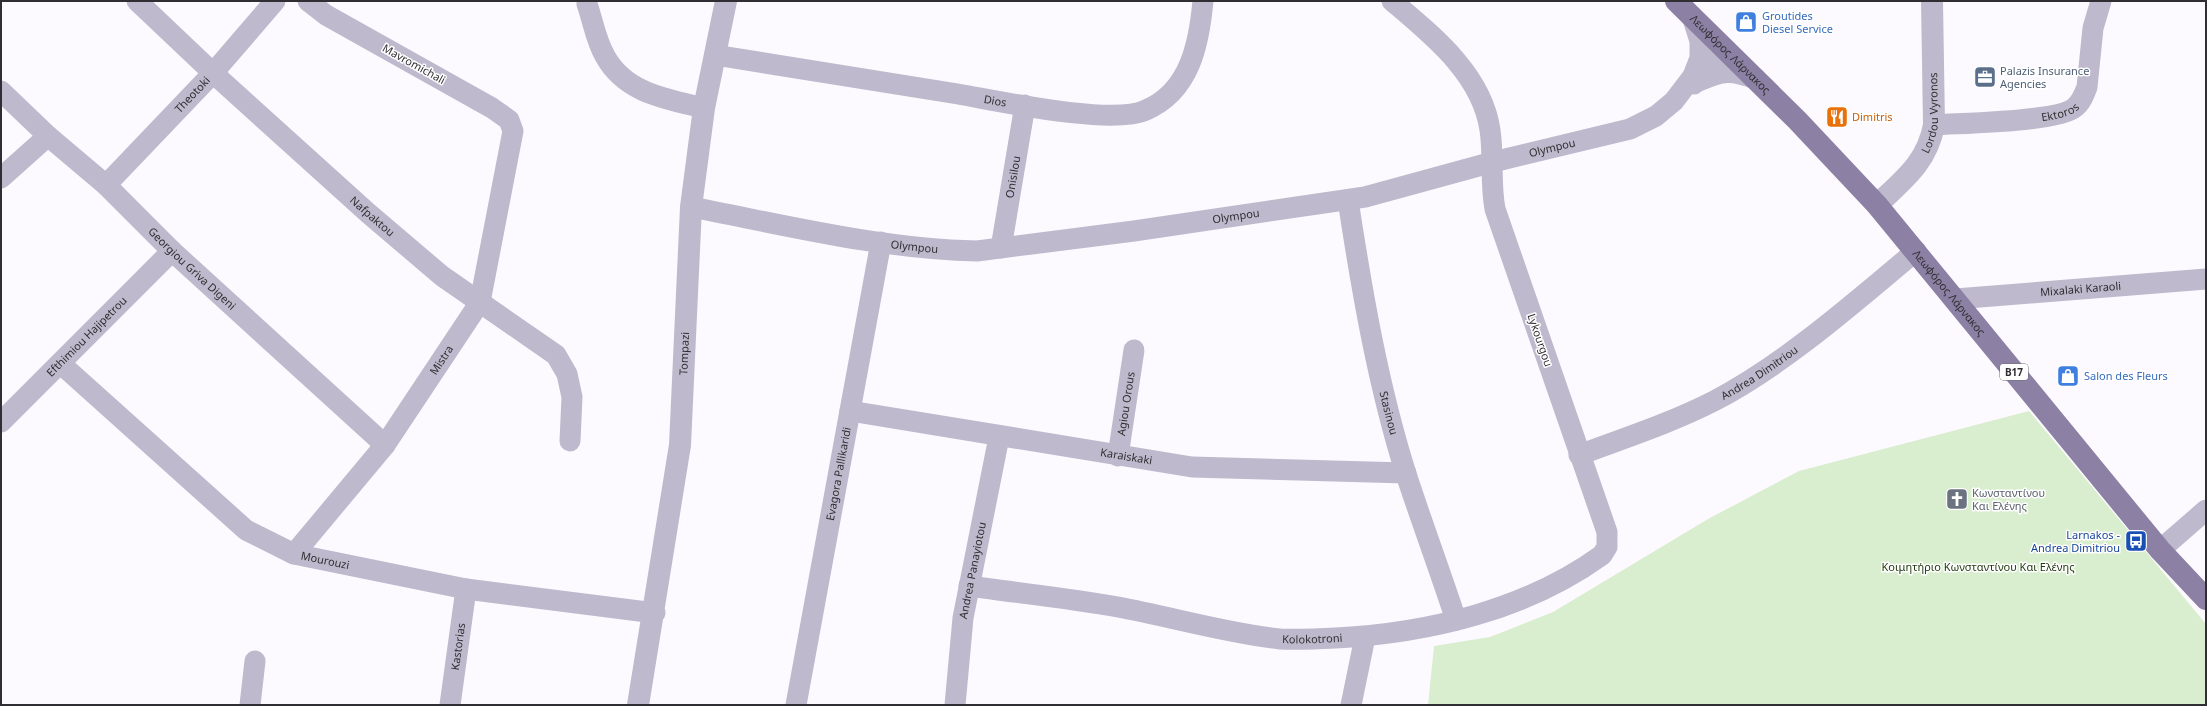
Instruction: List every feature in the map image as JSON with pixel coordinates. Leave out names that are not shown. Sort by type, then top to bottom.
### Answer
[{"type":"main road","name":"Λεωφόρος Λάρνακος","points":[[1676,1],[1797,120],[1877,205],[2160,550],[2206,599]]},
{"type":"street","name":"Nafpaktou","points":[[136,1],[212,73],[431,266],[556,355],[567,374],[572,397],[570,441]]},
{"type":"street","name":"Theotoki","points":[[106,185],[212,73],[275,1]]},
{"type":"street","name":"Mavromichali","points":[[308,1],[326,15],[498,111],[509,120],[513,131]]},
{"type":"street","name":"Tompazi","points":[[638,705],[655,613],[680,445],[692,207],[704,108],[726,1]]},
{"type":"street","name":"Dios","points":[[715,55],[1025,105],[1111,116],[1133,115],[1156,105],[1175,88],[1189,68],[1200,36],[1204,1]]},
{"type":"street","name":"Lykourgou","points":[[1392,1],[1457,61],[1475,87],[1490,128],[1493,162],[1492,186],[1495,209],[1601,516]]},
{"type":"street","name":"Lordou Vyronos","points":[[1877,205],[1922,159],[1931,138],[1934,125],[1932,1]]},
{"type":"street","name":"Ektoros","points":[[1934,125],[2021,120],[2049,116],[2074,109],[2080,102],[2087,87],[2093,28],[2101,1]]},
{"type":"street","points":[[587,4],[604,55],[612,68],[621,77],[640,90],[657,97],[704,108]]},
{"type":"street","name":"Olympou","points":[[692,207],[881,242],[954,250],[1002,248],[1348,200],[1493,162],[1630,129],[1656,116],[1674,102],[1693,76],[1700,58],[1700,41],[1692,16]]},
{"type":"street","points":[[1674,102],[1696,82],[1726,50]]},
{"type":"street","points":[[1696,82],[1720,72],[1740,74],[1756,79]]},
{"type":"street","name":"Georgiou Griva Digeni","points":[[1,91],[48,136],[106,185],[172,251],[386,445]]},
{"type":"street","name":"Onisilou","points":[[1002,248],[1025,105]]},
{"type":"street","name":"Mistra","points":[[294,554],[386,445],[480,302],[513,131]]},
{"type":"street","points":[[1,178],[48,136]]},
{"type":"street","name":"Stasinou","points":[[1348,200],[1365,311],[1406,473],[1456,620]]},
{"type":"street","name":"Evagora Pallikaridi","points":[[796,705],[881,242]]},
{"type":"street","name":"Efthimiou Hajipetrou","points":[[1,422],[61,364],[172,251]]},
{"type":"street","name":"Andrea Dimitriou","points":[[1579,455],[1686,414],[1714,400],[1757,375],[1858,300],[1916,251]]},
{"type":"street","name":"Mixalaki Karaoli","points":[[1955,299],[2206,279]]},
{"type":"street","name":"Agiou Orous","points":[[1118,456],[1134,350]]},
{"type":"street","name":"Mourouzi","points":[[61,364],[246,530],[294,554],[466,589],[655,613]]},
{"type":"street","name":"Karaiskaki","points":[[850,411],[999,437],[1192,467],[1406,473]]},
{"type":"street","name":"Andrea Panayiotou","points":[[955,705],[963,618],[968,586],[999,437]]},
{"type":"street","points":[[2160,550],[2206,510]]},
{"type":"street","name":"Kolokotroni","points":[[968,586],[1118,607],[1280,639],[1365,636],[1456,620],[1493,610],[1531,596],[1596,560],[1607,548],[1607,532],[1601,516]]},
{"type":"street","name":"Kastorias","points":[[450,705],[466,589]]},
{"type":"street","points":[[1351,705],[1365,636]]},
{"type":"street","points":[[250,705],[255,661]]},
{"type":"green space","name":"Κοιμητήριο Κωνσταντίνου Και Ελένης","points":[[2029,411],[2206,624],[2206,705],[1428,705],[1434,646],[1490,637],[1553,612],[1708,519],[1799,471]]},
{"type":"place","name":"Groutides Diesel Service","points":[[1746,22]]},
{"type":"place","name":"Palazis Insurance Agencies","points":[[1985,77]]},
{"type":"place","name":"Dimitris","points":[[1837,117]]},
{"type":"place","name":"Salon des Fleurs","points":[[2068,376]]},
{"type":"place","name":"Κωνσταντίνου Και Ελένης","points":[[1957,499]]},
{"type":"place","name":"Larnakos - Andrea Dimitriou","points":[[2136,541]]}]
